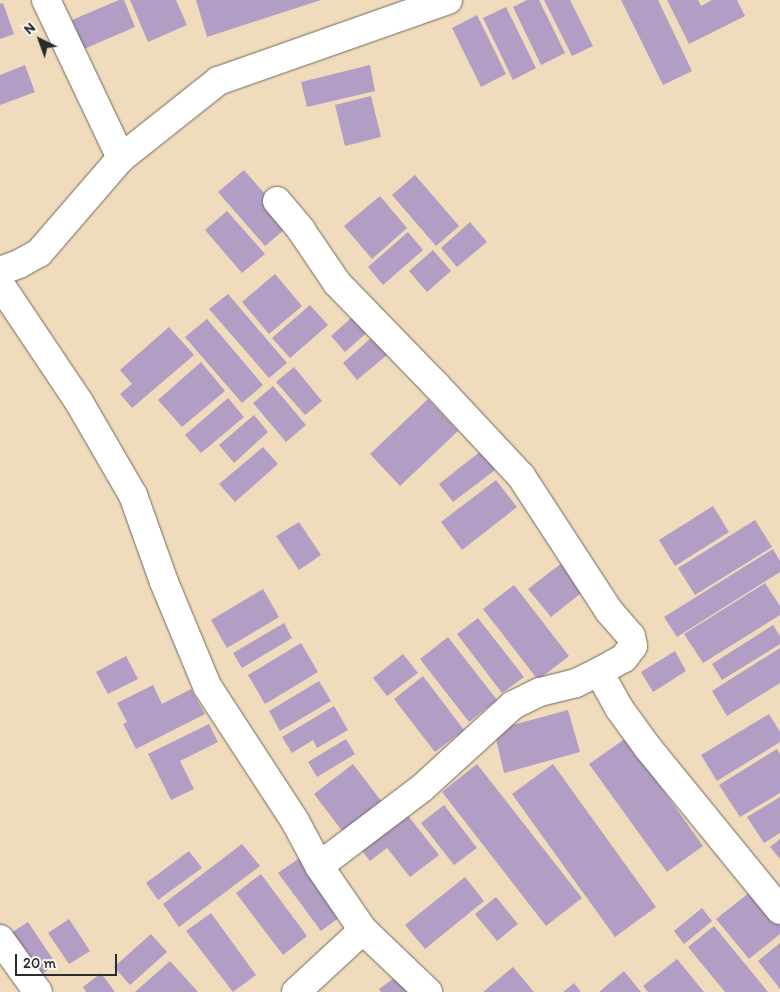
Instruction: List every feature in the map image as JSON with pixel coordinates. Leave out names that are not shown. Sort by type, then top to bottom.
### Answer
[{"type":"street","points":[[46,0],[121,158]]},
{"type":"street","points":[[0,271],[19,264],[39,253],[121,158],[218,81],[448,0]]},
{"type":"street","points":[[277,201],[301,230],[337,283],[436,384],[521,476],[598,596],[631,636],[633,646],[624,658],[599,672],[576,683],[540,692],[513,705],[422,788],[319,866]]},
{"type":"street","points":[[0,284],[79,402],[133,495],[164,582],[206,686],[295,821],[319,866],[363,930],[428,992]]},
{"type":"street","points":[[599,672],[619,708],[648,748],[780,910]]},
{"type":"street","points":[[296,992],[363,930]]},
{"type":"street","points":[[0,939],[38,992]]},
{"type":"building","points":[[119,0],[124,0],[135,27],[84,49],[72,20]]},
{"type":"building","points":[[130,0],[176,0],[187,25],[148,42]]},
{"type":"building","points":[[196,0],[321,0],[207,37]]},
{"type":"building","points":[[527,0],[539,0],[565,53],[541,65],[513,7]]},
{"type":"building","points":[[544,0],[570,0],[593,46],[572,56]]},
{"type":"building","points":[[621,0],[658,0],[692,71],[663,85]]},
{"type":"building","points":[[667,0],[698,0],[701,6],[712,0],[737,0],[745,16],[689,44]]},
{"type":"building","points":[[3,3],[14,34],[0,39],[0,4]]},
{"type":"building","points":[[506,7],[536,68],[513,80],[483,18]]},
{"type":"building","points":[[477,15],[506,74],[481,87],[452,28]]},
{"type":"building","points":[[25,65],[35,92],[0,105],[0,75]]},
{"type":"building","points":[[370,65],[375,91],[307,107],[301,82]]},
{"type":"building","points":[[371,96],[381,137],[345,146],[335,105]]},
{"type":"building","points":[[244,170],[291,224],[265,246],[218,192]]},
{"type":"building","points":[[415,175],[459,226],[436,246],[392,195]]},
{"type":"building","points":[[380,196],[407,228],[372,259],[344,226]]},
{"type":"building","points":[[227,211],[265,254],[242,273],[205,230]]},
{"type":"building","points":[[470,222],[487,242],[457,267],[441,248]]},
{"type":"building","points":[[408,232],[423,250],[383,285],[368,267]]},
{"type":"building","points":[[433,250],[451,271],[427,292],[409,271]]},
{"type":"building","points":[[275,274],[302,306],[269,334],[242,302]]},
{"type":"building","points":[[228,294],[287,363],[269,378],[209,309]]},
{"type":"building","points":[[310,305],[328,325],[290,358],[272,338]]},
{"type":"building","points":[[358,312],[372,328],[345,352],[331,336]]},
{"type":"building","points":[[207,319],[263,385],[242,403],[185,337]]},
{"type":"building","points":[[169,327],[194,355],[132,408],[120,394],[132,384],[120,370]]},
{"type":"building","points":[[371,338],[387,355],[357,380],[343,363]]},
{"type":"building","points":[[201,362],[225,391],[182,427],[158,400]]},
{"type":"building","points":[[294,367],[322,401],[305,415],[276,382]]},
{"type":"building","points":[[273,386],[306,425],[286,442],[253,403]]},
{"type":"building","points":[[228,398],[244,417],[201,453],[185,435]]},
{"type":"building","points":[[428,399],[458,431],[400,486],[370,454]]},
{"type":"building","points":[[254,415],[268,432],[234,463],[219,445]]},
{"type":"building","points":[[263,447],[278,464],[235,502],[219,484]]},
{"type":"building","points":[[481,451],[495,470],[453,502],[439,484]]},
{"type":"building","points":[[496,480],[517,507],[462,550],[441,522]]},
{"type":"building","points":[[713,506],[729,532],[675,566],[659,540]]},
{"type":"building","points":[[755,520],[772,547],[695,595],[678,568]]},
{"type":"building","points":[[299,522],[321,555],[299,570],[276,536]]},
{"type":"building","points":[[773,549],[780,561],[780,572],[677,637],[664,617]]},
{"type":"building","points":[[563,562],[585,590],[551,617],[528,589]]},
{"type":"building","points":[[765,583],[780,606],[780,615],[703,663],[684,634]]},
{"type":"building","points":[[514,585],[569,656],[538,680],[483,609]]},
{"type":"building","points":[[263,589],[279,617],[227,648],[211,620]]},
{"type":"building","points":[[478,618],[524,677],[502,693],[457,634]]},
{"type":"building","points":[[284,623],[292,638],[242,668],[233,653]]},
{"type":"building","points":[[773,625],[780,636],[780,644],[722,680],[712,664]]},
{"type":"building","points":[[448,637],[497,700],[469,722],[420,659]]},
{"type":"building","points":[[301,643],[318,672],[265,704],[248,675]]},
{"type":"building","points":[[780,648],[780,683],[727,716],[712,691]]},
{"type":"building","points":[[675,651],[686,671],[653,692],[641,672]]},
{"type":"building","points":[[403,654],[418,673],[387,696],[373,678]]},
{"type":"building","points":[[126,656],[138,679],[108,694],[96,672]]},
{"type":"building","points":[[423,676],[464,730],[435,752],[394,699]]},
{"type":"building","points":[[319,681],[331,701],[280,731],[269,711]]},
{"type":"building","points":[[153,685],[162,704],[191,689],[205,714],[136,749],[123,724],[127,722],[117,703]]},
{"type":"building","points":[[334,706],[348,730],[317,748],[313,740],[292,753],[282,737]]},
{"type":"building","points":[[568,710],[580,752],[504,773],[494,730]]},
{"type":"building","points":[[769,714],[780,732],[780,742],[717,781],[701,755]]},
{"type":"building","points":[[209,724],[218,742],[180,761],[194,789],[171,800],[148,754]]},
{"type":"building","points":[[626,738],[703,846],[667,872],[589,764]]},
{"type":"building","points":[[346,739],[355,754],[317,777],[308,762]]},
{"type":"building","points":[[777,749],[780,754],[780,793],[740,817],[719,785]]},
{"type":"building","points":[[353,764],[385,806],[346,836],[314,794]]},
{"type":"building","points":[[477,764],[582,898],[546,926],[442,792]]},
{"type":"building","points":[[553,764],[656,907],[615,937],[512,794]]},
{"type":"building","points":[[780,797],[780,833],[764,843],[747,817]]},
{"type":"building","points":[[444,805],[477,848],[454,865],[421,823]]},
{"type":"building","points":[[402,808],[439,855],[410,877],[387,848],[370,861],[356,843]]},
{"type":"building","points":[[780,839],[780,859],[770,847]]},
{"type":"building","points":[[242,844],[260,866],[179,927],[163,904]]},
{"type":"building","points":[[189,851],[202,868],[158,900],[146,883]]},
{"type":"building","points":[[301,857],[344,914],[321,931],[278,873]]},
{"type":"building","points":[[261,874],[307,936],[283,955],[236,893]]},
{"type":"building","points":[[465,877],[484,901],[425,949],[405,925]]},
{"type":"building","points":[[759,885],[780,911],[780,934],[749,959],[716,919]]},
{"type":"building","points":[[496,897],[518,924],[497,941],[475,914]]},
{"type":"building","points":[[702,908],[712,921],[684,944],[674,931]]},
{"type":"building","points":[[211,913],[256,975],[233,992],[186,931]]},
{"type":"building","points":[[69,919],[90,951],[69,964],[48,933]]},
{"type":"building","points":[[28,922],[56,964],[35,979],[6,936]]},
{"type":"building","points":[[714,926],[768,992],[725,992],[688,947]]},
{"type":"building","points":[[151,934],[167,952],[130,985],[114,967]]},
{"type":"building","points":[[780,943],[780,989],[758,961]]},
{"type":"building","points":[[677,959],[704,992],[648,992],[643,986]]},
{"type":"building","points":[[170,961],[198,992],[135,992]]},
{"type":"building","points":[[513,967],[534,992],[483,992]]},
{"type":"building","points":[[405,970],[421,992],[381,992],[379,989]]},
{"type":"building","points":[[624,971],[641,992],[599,992]]},
{"type":"building","points":[[101,973],[115,992],[86,992],[83,987]]},
{"type":"building","points":[[574,983],[581,992],[563,992]]}]
